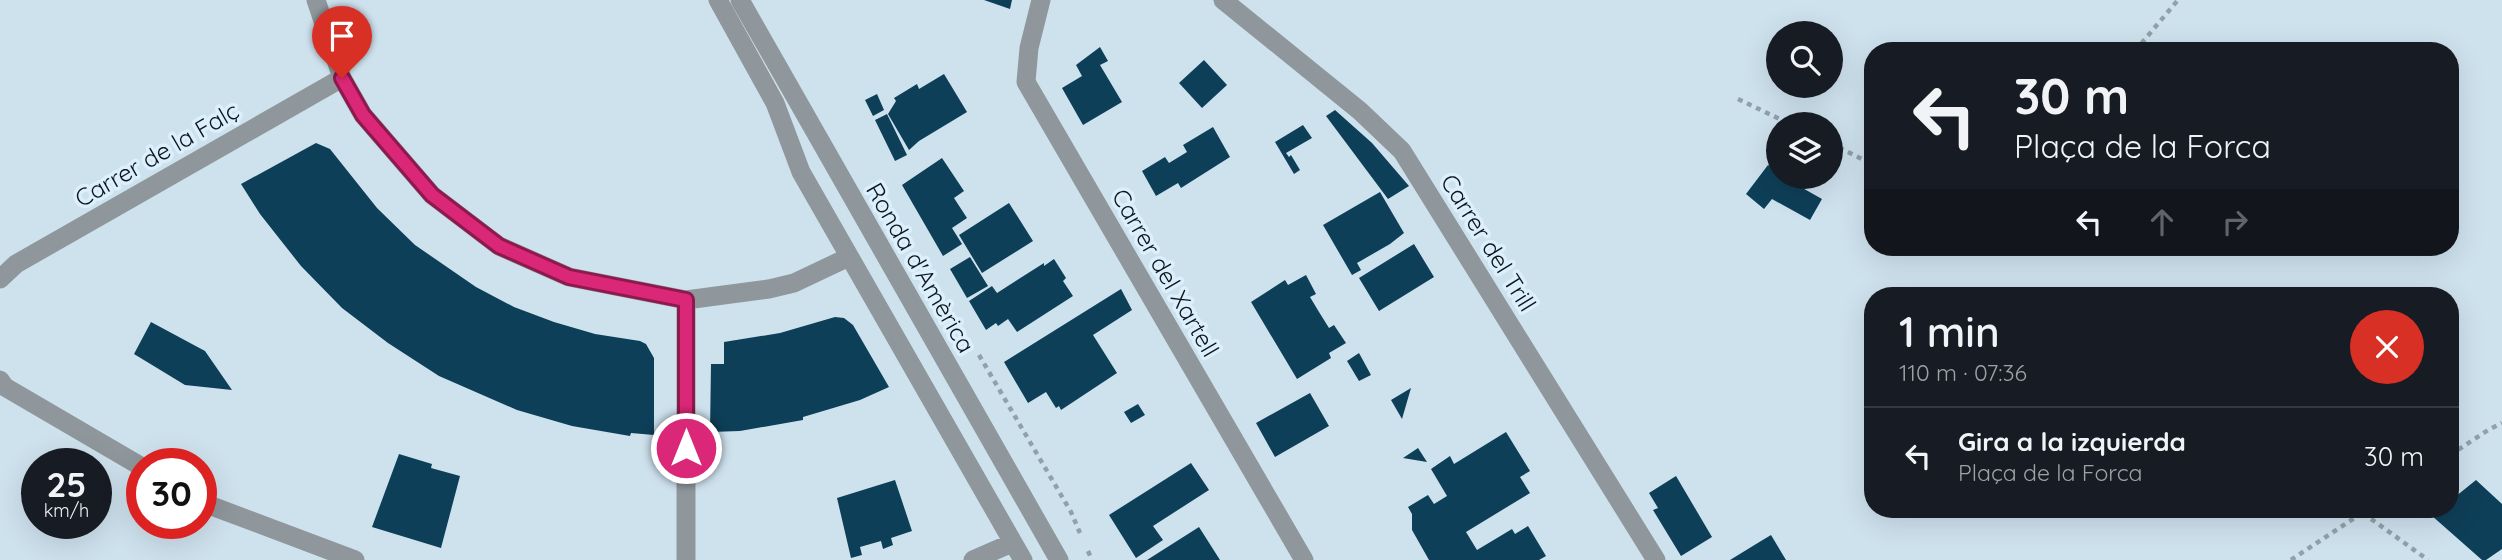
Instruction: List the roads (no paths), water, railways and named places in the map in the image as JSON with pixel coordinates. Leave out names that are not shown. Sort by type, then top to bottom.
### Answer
[{"type":"street","points":[[316,0],[342,78],[363,115],[432,195],[499,246],[569,277],[686,300],[794,283],[849,257]]},
{"type":"street","points":[[718,0],[775,103],[801,172],[1023,560]]},
{"type":"street","name":"Ronda d'Amèrica","points":[[740,0],[1059,560]]},
{"type":"street","name":"Carrer del Xartell","points":[[1041,0],[1029,48],[1026,82],[1304,560]]},
{"type":"street","name":"Carrer del Trill","points":[[1223,0],[1360,111],[1402,151],[1656,560]]},
{"type":"street","name":"Carrer de la Falç","points":[[0,279],[16,264],[342,78]]},
{"type":"street","points":[[686,300],[686,560]]},
{"type":"street","points":[[0,380],[5,387],[126,458]]},
{"type":"street","points":[[217,508],[355,560]]},
{"type":"street","points":[[973,560],[1012,543]]}]
